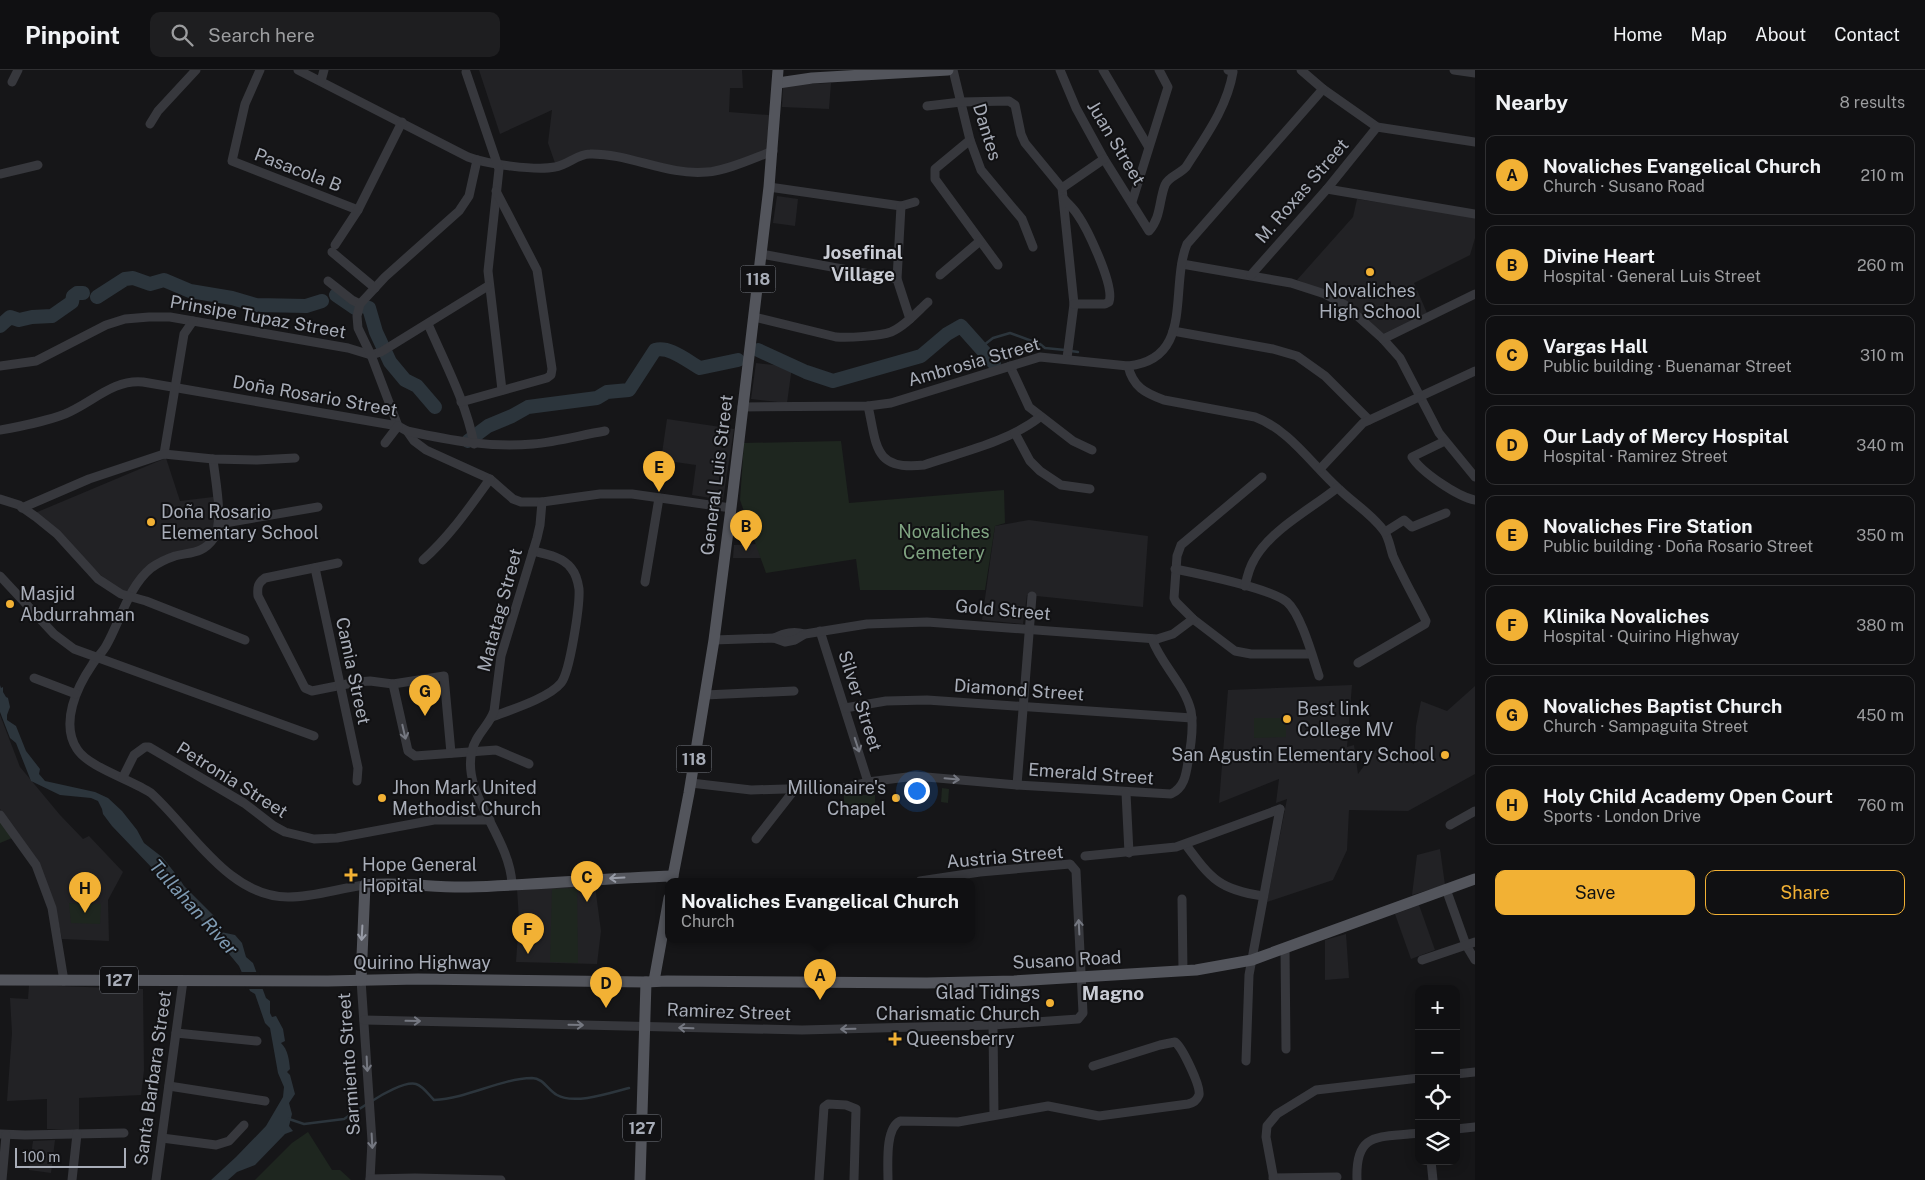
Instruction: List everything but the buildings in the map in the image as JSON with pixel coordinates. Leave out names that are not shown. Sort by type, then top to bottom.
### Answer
[{"type":"main road","name":"General Luis Street","points":[[673,878],[714,640],[769,187],[778,70]]},
{"type":"main road","points":[[778,83],[812,78],[948,70]]},
{"type":"main road","points":[[365,885],[396,883],[445,887],[665,879]]},
{"type":"main road","name":"Susano Road","points":[[650,982],[927,983],[1014,981],[1183,971],[1252,960],[1475,879]]},
{"type":"main road","name":"Sarmiento Street","points":[[361,980],[365,885]]},
{"type":"main road","points":[[650,982],[665,917]]},
{"type":"main road","name":"Quirino Highway","points":[[0,980],[272,981],[418,979],[650,982]]},
{"type":"main road","name":"127","points":[[640,1180],[644,1026],[650,982]]},
{"type":"street","points":[[12,82],[18,70]]},
{"type":"street","points":[[150,124],[158,111],[196,70]]},
{"type":"street","name":"Pasacola B","points":[[260,70],[245,104],[232,161],[358,210]]},
{"type":"street","points":[[298,70],[477,160],[498,164],[556,167],[580,156],[602,154],[677,170],[706,172],[717,171],[773,151]]},
{"type":"street","points":[[320,81],[324,70]]},
{"type":"street","name":"Dantes","points":[[953,70],[970,140],[981,170],[1022,219],[1033,247]]},
{"type":"street","name":"Juan Street","points":[[1060,70],[1070,96],[1104,159],[1149,231],[1162,204],[1165,186],[1169,179],[1180,174],[1186,167],[1222,108],[1231,86],[1233,72],[1228,70]]},
{"type":"street","points":[[1102,70],[1148,146]]},
{"type":"street","points":[[1132,202],[1168,87],[1159,70]]},
{"type":"street","points":[[1301,70],[1323,89],[1377,127],[1475,142]]},
{"type":"street","points":[[1454,70],[1475,73]]},
{"type":"street","points":[[466,72],[499,168],[489,253],[488,286],[502,390]]},
{"type":"street","name":"Ambrosia Street","points":[[742,407],[868,406],[904,399],[1040,356],[1067,356],[1128,366],[1142,364],[1154,359],[1168,345],[1173,331],[1182,264],[1188,244],[1323,89]]},
{"type":"street","points":[[927,106],[961,102],[1009,101],[1015,105],[1021,134],[1025,143],[1062,188],[1068,262],[1074,304],[1067,356]]},
{"type":"street","points":[[375,288],[334,248],[358,210],[402,122]]},
{"type":"street","name":"M. Roxas Street","points":[[1251,275],[1327,189],[1377,127]]},
{"type":"street","points":[[970,140],[935,169],[933,174],[940,187],[998,265]]},
{"type":"street","points":[[1062,188],[1104,159]]},
{"type":"street","points":[[402,429],[358,328],[357,316],[360,304],[375,288],[459,212],[468,196],[477,160]]},
{"type":"street","points":[[0,174],[38,165]]},
{"type":"street","points":[[769,187],[901,206],[915,202]]},
{"type":"street","points":[[1327,189],[1475,214]]},
{"type":"street","points":[[461,402],[547,378],[551,375],[552,369],[537,270],[496,191]]},
{"type":"street","points":[[1064,198],[1077,214],[1106,273],[1111,298],[1110,302],[1105,304],[1074,304]]},
{"type":"street","points":[[901,206],[897,279],[910,319]]},
{"type":"street","points":[[940,275],[980,241]]},
{"type":"street","points":[[761,254],[897,279]]},
{"type":"street","points":[[1182,264],[1291,283],[1325,294],[1345,305],[1383,339],[1400,358],[1436,427],[1445,441],[1475,477]]},
{"type":"street","points":[[328,281],[360,304]]},
{"type":"street","points":[[371,355],[387,349],[488,286]]},
{"type":"street","points":[[1383,339],[1475,294]]},
{"type":"street","points":[[754,317],[836,337],[849,338],[891,332],[910,319],[928,302]]},
{"type":"street","name":"Prinsipe Tupaz Street","points":[[0,366],[36,361],[106,325],[125,320],[158,316],[348,348],[371,355]]},
{"type":"street","points":[[164,454],[184,334],[193,321]]},
{"type":"street","points":[[428,324],[471,428],[474,444]]},
{"type":"street","points":[[1173,331],[1273,349],[1297,356],[1325,376],[1368,420]]},
{"type":"street","points":[[1010,366],[1024,399],[1029,406],[1040,417],[1073,440],[1092,450]]},
{"type":"street","points":[[1128,366],[1132,380],[1137,386],[1151,395],[1164,400],[1255,417],[1266,421],[1286,436],[1337,488],[1385,532],[1394,556],[1426,621],[1425,624],[1358,663]]},
{"type":"street","points":[[1320,469],[1358,427],[1368,420],[1475,371]]},
{"type":"street","name":"Doña Rosario Street","points":[[0,430],[36,423],[67,413],[119,384],[143,382],[402,429],[426,450],[490,479],[513,499],[521,502],[542,502],[614,493],[731,508]]},
{"type":"street","points":[[868,406],[878,452],[885,459],[899,466],[924,465],[1015,432],[1030,425],[1040,417]]},
{"type":"street","points":[[385,443],[402,429]]},
{"type":"street","points":[[402,429],[474,444],[506,445],[535,444],[605,431]]},
{"type":"street","points":[[1015,432],[1030,460],[1040,471],[1061,485],[1090,489]]},
{"type":"street","points":[[1445,441],[1412,457],[1419,466],[1456,493],[1475,500]]},
{"type":"street","points":[[22,508],[89,479],[164,454],[213,459],[258,460],[295,458]]},
{"type":"street","points":[[213,459],[219,524],[215,536],[202,550],[176,556],[156,564],[147,572],[130,597],[105,647],[76,694],[72,707],[70,726],[72,740],[78,751],[101,767],[151,793],[235,879],[256,890],[288,897],[365,885]]},
{"type":"street","points":[[1262,477],[1185,540],[1178,549],[1174,598],[1193,619],[1229,648],[1243,654],[1311,654]]},
{"type":"street","points":[[423,560],[452,531],[490,479]]},
{"type":"street","points":[[1245,586],[1253,561],[1260,550],[1285,527],[1337,488]]},
{"type":"street","points":[[645,582],[659,498]]},
{"type":"street","points":[[0,499],[22,508],[57,534],[98,578],[121,594],[146,600],[245,640]]},
{"type":"street","name":"Matatag Street","points":[[471,752],[477,738],[492,717],[500,656],[533,551],[540,525],[542,502]]},
{"type":"street","points":[[219,524],[318,507]]},
{"type":"street","points":[[1385,532],[1404,520],[1412,527],[1446,513]]},
{"type":"street","points":[[492,717],[529,702],[555,688],[561,682],[566,671],[579,606],[576,578],[571,567],[561,559],[533,551]]},
{"type":"street","points":[[338,563],[265,578],[260,581],[257,588],[258,596],[305,688],[312,690],[370,682],[393,684],[444,676],[451,753]]},
{"type":"street","name":"Camia Street","points":[[314,568],[358,768],[356,781]]},
{"type":"street","points":[[1175,569],[1245,586],[1279,597],[1294,612],[1319,676]]},
{"type":"street","points":[[0,576],[58,638],[74,649],[314,736]]},
{"type":"street","points":[[1016,785],[1032,596]]},
{"type":"street","name":"Gold Street","points":[[714,640],[774,638],[785,642],[796,640],[805,634],[820,631],[867,624],[905,622],[945,622],[1152,639],[1163,638],[1173,634],[1193,619]]},
{"type":"street","name":"Silver Street","points":[[820,631],[868,782]]},
{"type":"street","name":"Emerald Street","points":[[838,788],[915,776],[1165,795],[1177,791],[1184,780],[1187,768],[1192,718],[1186,697],[1163,663],[1152,639]]},
{"type":"street","points":[[34,678],[76,694]]},
{"type":"street","points":[[393,684],[408,751],[411,754],[415,756],[500,751],[529,764]]},
{"type":"street","points":[[705,695],[794,691]]},
{"type":"street","name":"Diamond Street","points":[[845,708],[870,703],[906,700],[1192,718]]},
{"type":"street","name":"Petronia Street","points":[[123,777],[134,755],[145,747],[149,748],[244,803],[284,832],[314,839],[337,838],[434,820],[490,820]]},
{"type":"street","points":[[471,752],[470,770],[476,792],[506,852],[512,884]]},
{"type":"street","points":[[691,783],[750,790],[817,788]]},
{"type":"street","points":[[756,839],[796,789]]},
{"type":"street","points":[[1126,792],[1129,853]]},
{"type":"street","points":[[1085,856],[1165,850],[1280,809],[1249,975],[1246,1061]]},
{"type":"street","points":[[1450,825],[1475,810]]},
{"type":"street","points":[[0,815],[36,865],[52,908],[64,981]]},
{"type":"street","points":[[1186,844],[1204,868],[1223,885],[1234,890],[1263,896]]},
{"type":"street","name":"Austria Street","points":[[940,878],[980,872],[1070,864],[1076,871],[1082,976]]},
{"type":"street","points":[[1446,889],[1475,960]]},
{"type":"street","points":[[1182,899],[1183,971]]},
{"type":"street","points":[[1422,960],[1470,944]]},
{"type":"street","points":[[1285,948],[1286,1049]]},
{"type":"street","name":"Ramirez Street","points":[[364,1020],[802,1030],[993,1025],[1078,1019],[1083,1013],[1082,976]]},
{"type":"street","name":"Sarmiento Street","points":[[361,980],[372,1158],[370,1180]]},
{"type":"street","name":"Santa Barbara Street","points":[[156,1180],[183,981]]},
{"type":"street","points":[[993,1025],[994,1116]]},
{"type":"street","points":[[176,1033],[257,1041]]},
{"type":"street","points":[[888,1180],[890,1140],[892,1129],[897,1122],[958,1122],[1048,1106],[1099,1116],[1188,1104],[1196,1100],[1199,1094],[1199,1087],[1181,1047],[1175,1042],[1168,1042],[1093,1066]]},
{"type":"street","points":[[1460,1074],[1475,1072]]},
{"type":"street","points":[[1337,1177],[1273,1179],[1266,1137],[1268,1126],[1276,1114],[1316,1090],[1326,1087],[1415,1078]]},
{"type":"street","points":[[169,1086],[265,1101]]},
{"type":"street","points":[[819,1180],[824,1107],[828,1104],[846,1105],[856,1109],[854,1180]]},
{"type":"street","points":[[162,1138],[216,1145],[229,1140],[244,1125]]},
{"type":"street","points":[[1460,1129],[1475,1127]]},
{"type":"street","points":[[2,1180],[3,1134],[124,1133]]},
{"type":"street","points":[[72,1180],[77,1134]]},
{"type":"street","points":[[1357,1180],[1358,1155],[1362,1146],[1369,1140],[1415,1134]]},
{"type":"street","points":[[1431,1165],[1433,1180]]},
{"type":"street","points":[[370,1180],[415,1178],[501,1180]]},
{"type":"shaded area","points":[[479,70],[742,70],[743,88],[730,88],[729,112],[769,115],[767,150],[721,167],[685,170],[590,152],[555,163],[548,143],[552,110],[500,134]]},
{"type":"shaded area","points":[[831,83],[829,109],[782,107],[783,85]]},
{"type":"shaded area","points":[[777,196],[798,199],[795,226],[773,223]]},
{"type":"shaded area","name":"Novaliches High School","points":[[1357,199],[1475,217],[1475,238],[1470,255],[1414,283],[1427,313],[1383,334],[1326,292],[1297,280],[1353,217]]},
{"type":"shaded area","points":[[756,363],[792,367],[787,403],[751,399]]},
{"type":"shaded area","points":[[667,419],[734,429],[723,500],[692,495],[696,465],[661,460]]},
{"type":"shaded area","name":"Doña Rosario Elementary School","points":[[166,458],[180,501],[213,497],[215,529],[202,546],[164,556],[124,597],[35,513]]},
{"type":"shaded area","points":[[1029,520],[1148,536],[1143,607],[1027,595],[1023,624],[982,620],[995,526]]},
{"type":"shaded area","points":[[757,544],[762,558],[733,558],[734,545]]},
{"type":"shaded area","points":[[1352,685],[1347,747],[1354,745],[1358,774],[1378,747],[1414,764],[1416,726],[1421,701],[1447,711],[1475,686],[1475,774],[1408,811],[1349,810],[1347,850],[1333,880],[1267,902],[1287,799],[1276,803],[1279,779],[1219,803],[1228,690]]},
{"type":"shaded area","points":[[0,715],[20,767],[60,815],[83,839],[89,836],[123,872],[108,900],[109,941],[62,939],[55,907],[40,865],[0,809]]},
{"type":"shaded area","points":[[1440,849],[1445,885],[1412,895],[1417,855]]},
{"type":"shaded area","points":[[595,886],[601,931],[597,964],[516,962],[519,920],[517,889]]},
{"type":"shaded area","points":[[1419,905],[1435,950],[1411,959],[1395,914]]},
{"type":"shaded area","points":[[1346,934],[1349,978],[1325,980],[1325,940]]},
{"type":"shaded area","points":[[29,985],[143,989],[144,1070],[141,1095],[79,1098],[79,1130],[47,1129],[47,1099],[7,1101],[12,1033],[10,998],[28,999]]},
{"type":"shaded area","points":[[55,1140],[51,1173],[29,1170],[33,1141]]},
{"type":"green space","name":"Novaliches Cemetery","points":[[841,441],[849,503],[1004,490],[1005,523],[995,526],[985,590],[860,590],[856,559],[766,573],[740,500],[744,443]]},
{"type":"green space","points":[[1254,718],[1286,718],[1286,737],[1254,738]]},
{"type":"green space","points":[[942,788],[949,789],[948,803],[941,802]]},
{"type":"green space","points":[[844,795],[875,795],[875,811],[844,811]]},
{"type":"green space","points":[[0,819],[12,838],[0,843]]},
{"type":"green space","points":[[577,888],[578,963],[550,962],[552,889]]},
{"type":"green space","points":[[69,903],[101,904],[100,924],[71,923]]},
{"type":"green space","points":[[308,1132],[332,1170],[340,1170],[351,1180],[255,1180],[292,1143]]},
{"type":"water","name":"Tullahan River","points":[[0,685],[1,688],[3,687],[3,692],[8,698],[10,707],[7,720],[16,726],[26,751],[40,769],[39,774],[45,781],[95,792],[108,798],[122,811],[137,830],[144,843],[162,857],[184,886],[214,916],[221,932],[235,935],[242,943],[246,957],[253,963],[266,998],[270,1001],[270,1013],[272,1017],[276,1016],[283,1029],[285,1041],[281,1043],[288,1055],[290,1069],[287,1072],[290,1075],[295,1094],[289,1103],[292,1114],[289,1126],[293,1131],[285,1134],[255,1165],[237,1172],[228,1180],[211,1180],[266,1126],[283,1097],[284,1087],[278,1073],[270,1028],[265,1023],[255,994],[250,991],[239,966],[197,915],[112,826],[103,814],[98,801],[91,798],[60,795],[31,781],[16,743],[10,738],[0,712]]},
{"type":"pier","points":[[239,972],[259,972],[266,989],[246,989]]},
{"type":"waterway","points":[[97,297],[125,279],[133,278],[150,284],[164,280],[190,291],[232,298],[256,305],[306,306],[322,301]]},
{"type":"waterway","points":[[0,326],[10,317],[19,320],[52,316],[72,302],[73,296],[77,293],[83,293]]},
{"type":"waterway","points":[[336,295],[355,308]]},
{"type":"waterway","points":[[362,306],[369,308],[376,332],[390,362],[405,380],[417,386],[435,407]]},
{"type":"waterway","points":[[758,350],[806,372],[833,381],[921,356],[947,334],[961,326],[994,363]]},
{"type":"waterway","points":[[980,348],[993,338],[1010,333],[1040,344],[1045,348],[1065,350]]},
{"type":"waterway","points":[[468,441],[488,426],[528,407],[597,398],[607,392],[629,390],[655,350],[667,350],[700,368],[738,360]]},
{"type":"waterway","points":[[1071,351],[1078,352]]},
{"type":"waterway","points":[[372,1101],[393,1089],[411,1084],[421,1087],[434,1100],[447,1099],[520,1079],[532,1078],[542,1082],[557,1095],[573,1099],[592,1097],[629,1088]]},
{"type":"waterway","points":[[289,1119],[304,1124],[344,1119],[367,1104]]},
{"type":"place","name":"Novaliches High School","points":[[1370,272]]},
{"type":"place","name":"Novaliches Fire Station","points":[[659,492]]},
{"type":"place","name":"Doña Rosario Elementary School","points":[[151,522]]},
{"type":"place","name":"Divine Heart","points":[[746,551]]},
{"type":"place","name":"Masjid Abdurrahman","points":[[10,604]]},
{"type":"place","name":"Novaliches Baptist Church","points":[[425,716]]},
{"type":"place","name":"Best link College MV","points":[[1287,719]]},
{"type":"place","name":"San Agustin Elementary School","points":[[1445,755]]},
{"type":"place","name":"Jhon Mark United Methodist Church","points":[[382,798]]},
{"type":"place","name":"Millionaire's Chapel","points":[[896,798]]},
{"type":"place","name":"Hope General Hopital","points":[[351,875]]},
{"type":"place","name":"Vargas Hall","points":[[587,902]]},
{"type":"place","name":"Holy Child Academy Open Court","points":[[85,913]]},
{"type":"place","name":"Klinika Novaliches","points":[[528,954]]},
{"type":"place","name":"Novaliches Evangelical Church","points":[[820,1000]]},
{"type":"place","name":"Glad Tidings Charismatic Church","points":[[1050,1003]]},
{"type":"place","name":"Our Lady of Mercy Hospital","points":[[606,1008]]},
{"type":"place","name":"Queensberry","points":[[895,1039]]},
{"type":"district","name":"Josefinal Village","points":[[863,263]]},
{"type":"district","name":"Magno","points":[[1113,993]]}]
